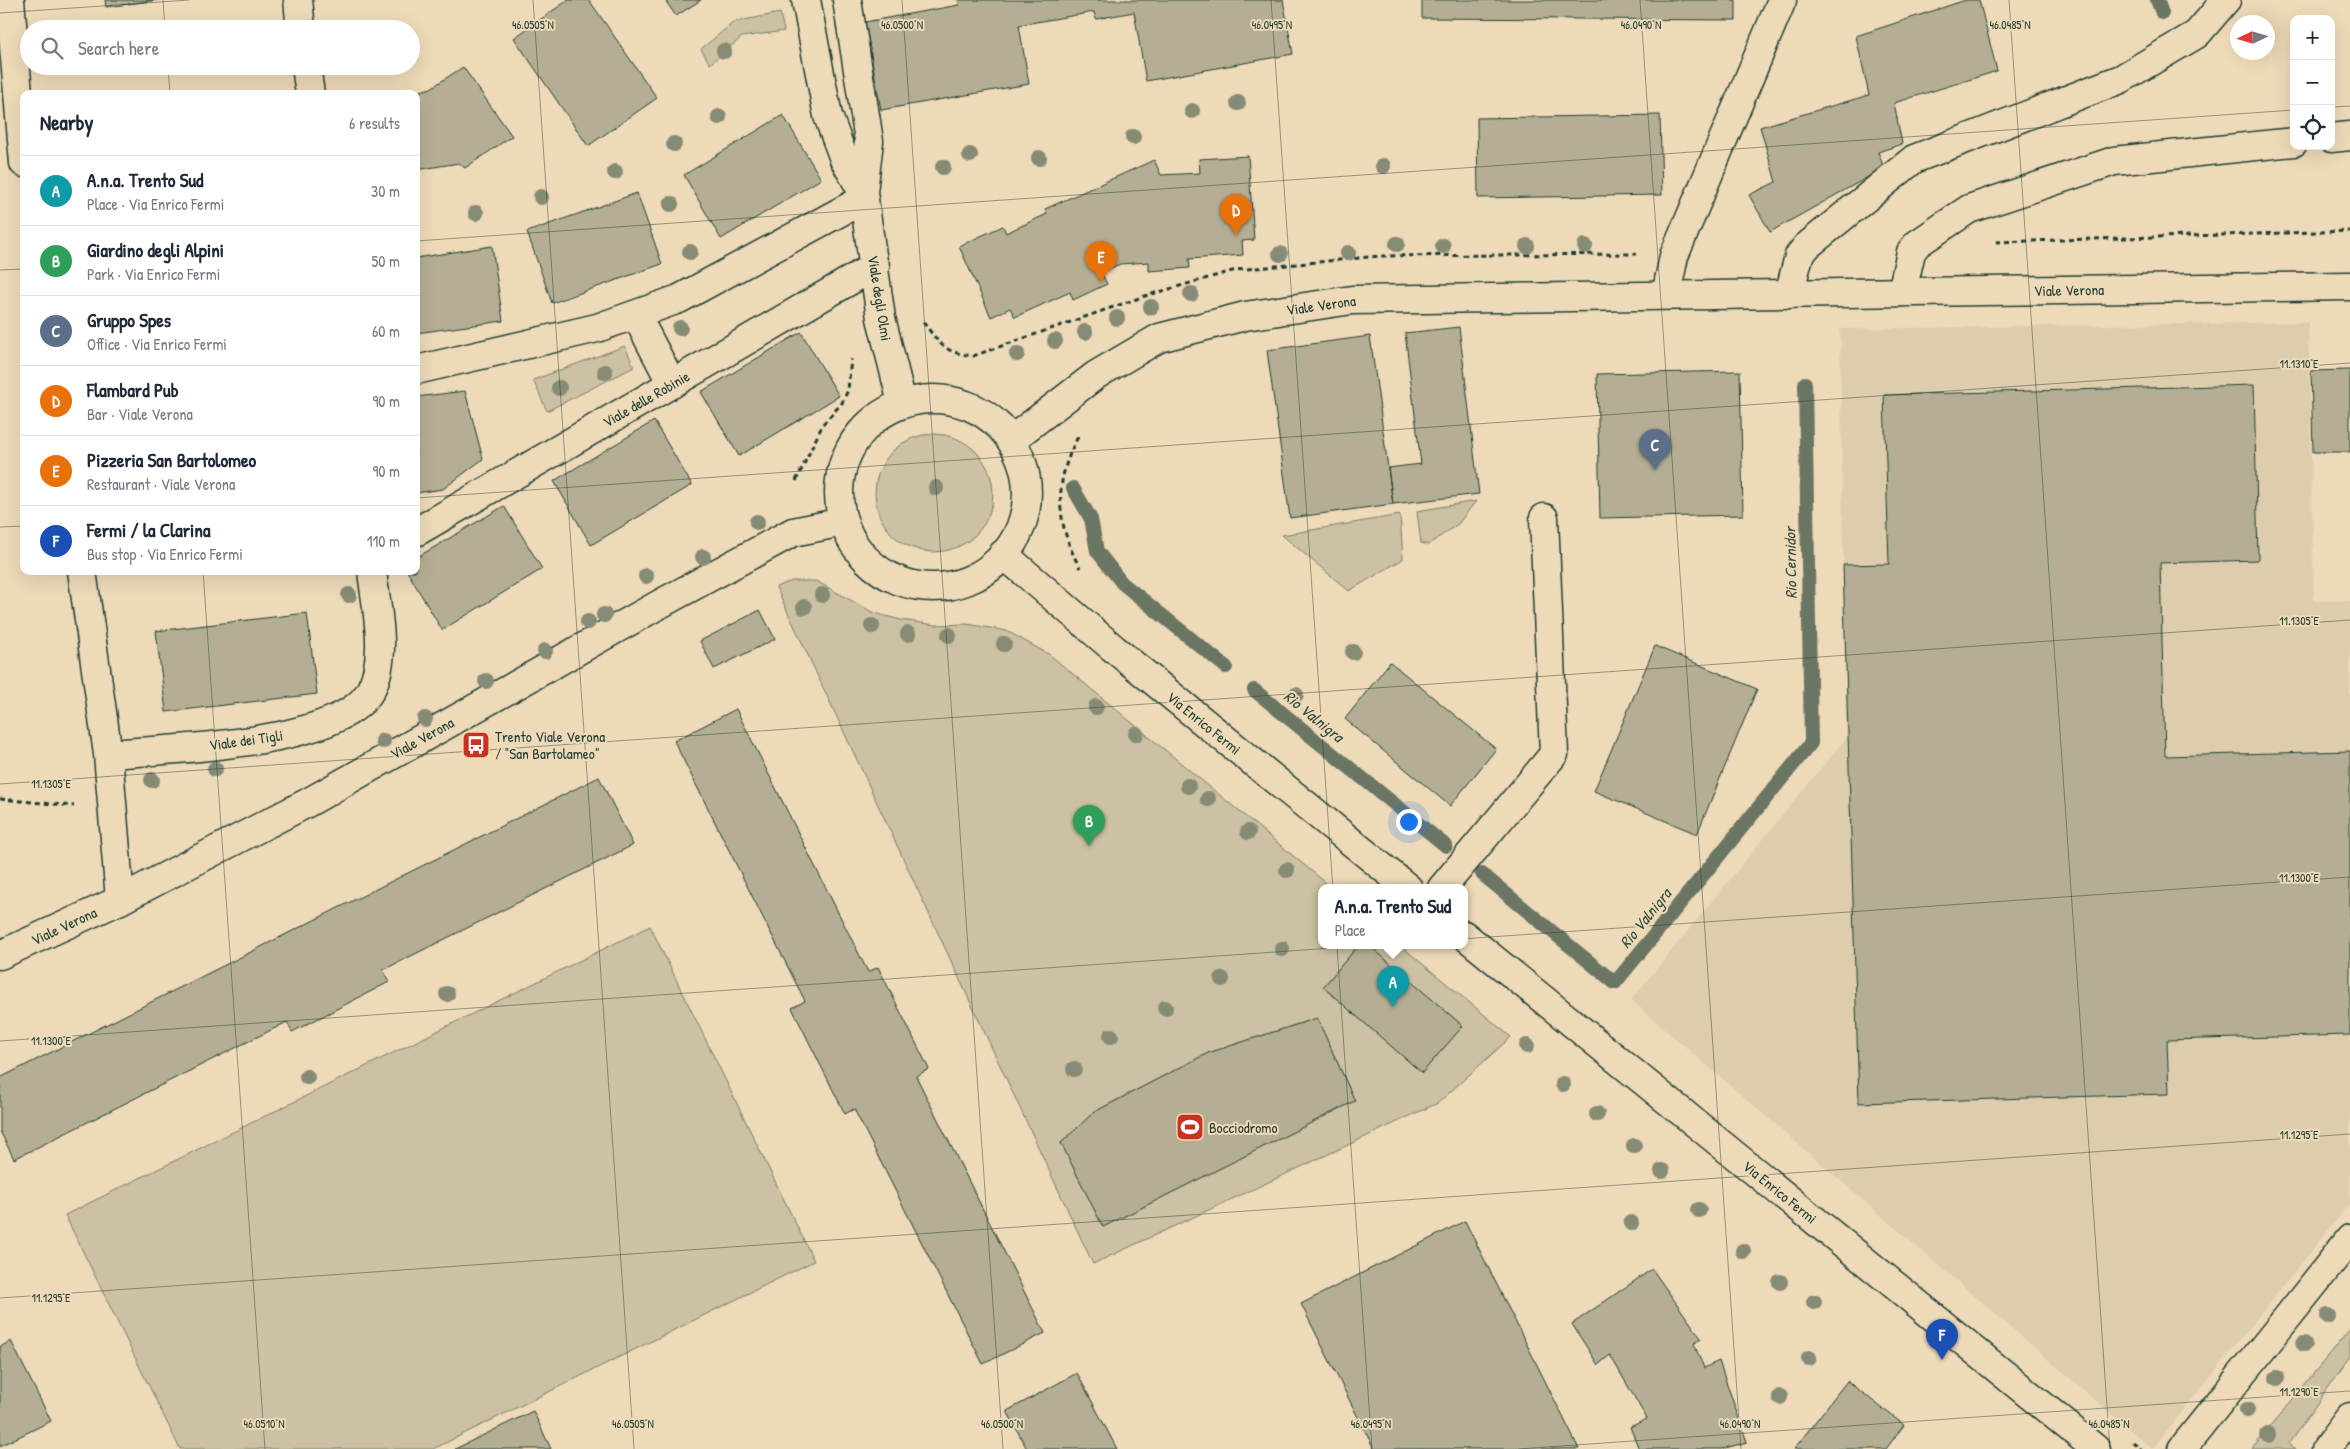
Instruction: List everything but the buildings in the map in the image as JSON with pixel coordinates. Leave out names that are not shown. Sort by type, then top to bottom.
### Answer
[{"type":"street","points":[[10,0],[20,116]]},
{"type":"street","points":[[298,0],[300,20]]},
{"type":"street","name":"Viale degli Olmi","points":[[806,0],[828,116],[844,159],[863,195]]},
{"type":"street","name":"Viale degli Olmi","points":[[847,0],[869,141],[863,195],[875,266],[881,318],[902,403]]},
{"type":"street","points":[[1666,295],[1674,256],[1782,0]]},
{"type":"street","points":[[1789,294],[1799,256],[1807,246],[1914,158],[2121,79],[2197,34],[2226,0]]},
{"type":"street","points":[[307,75],[309,90]]},
{"type":"street","points":[[2335,138],[2350,136]]},
{"type":"street","points":[[1902,292],[1910,252],[1917,244],[1969,209],[2114,161],[2290,142]]},
{"type":"street","points":[[420,369],[597,328],[679,299],[863,195]]},
{"type":"street","name":"Viale delle Robinie","points":[[420,530],[875,266]]},
{"type":"street","name":"Viale Verona","points":[[1011,440],[1096,375],[1159,338],[1245,316],[1352,300],[2350,286]]},
{"type":"street","points":[[636,315],[672,384]]},
{"type":"street","points":[[926,398],[951,400],[974,407],[994,421],[1011,440],[1022,460],[1026,481],[1027,503],[1022,524],[1013,543],[995,564],[972,578],[947,586],[920,587],[895,580],[872,566],[854,546],[843,522],[838,493],[842,464],[855,438],[876,417],[902,403],[926,398]]},
{"type":"street","points":[[1445,884],[1554,754],[1544,518]]},
{"type":"street","name":"Viale Verona","points":[[0,955],[120,900],[309,802],[660,604],[793,532],[843,522]]},
{"type":"street","name":"Via Enrico Fermi","points":[[1003,554],[1113,648],[1403,884]]},
{"type":"street","points":[[83,575],[108,754],[111,809],[120,900]]},
{"type":"street","name":"Viale dei Tigli","points":[[108,754],[195,747],[277,737],[312,728],[346,714],[363,700],[370,690],[377,669],[380,638],[372,575]]},
{"type":"street","name":"Via Enrico Fermi","points":[[1468,937],[2096,1449]]},
{"type":"street","points":[[2182,1449],[2350,1239]]},
{"type":"street","points":[[2326,1449],[2350,1417]]},
{"type":"path","points":[[1994,242],[2350,230]]},
{"type":"path","points":[[1379,256],[1640,254]]},
{"type":"path","points":[[920,319],[936,340],[952,353],[973,356]]},
{"type":"path","points":[[796,481],[824,424],[842,402],[848,390],[851,354]]},
{"type":"path","points":[[1082,432],[1077,439],[1059,491],[1062,521],[1069,548],[1084,576]]},
{"type":"path","points":[[0,799],[111,809]]},
{"type":"shaded area","points":[[780,13],[784,31],[742,37],[710,64],[701,49],[734,22]]},
{"type":"shaded area","points":[[2308,322],[2314,601],[2350,601],[2350,1203],[2152,1449],[1631,1000],[1846,738],[1840,329]]},
{"type":"shaded area","points":[[625,346],[634,367],[547,411],[533,380]]},
{"type":"shaded area","points":[[934,434],[957,439],[976,451],[988,470],[993,493],[988,516],[976,535],[957,547],[934,552],[911,547],[892,535],[880,516],[875,493],[880,470],[892,451],[911,439]]},
{"type":"shaded area","points":[[1476,501],[1458,524],[1428,545],[1421,543],[1417,511]]},
{"type":"shaded area","points":[[1400,515],[1403,559],[1349,591],[1282,535]]},
{"type":"shaded area","points":[[792,581],[816,581],[874,613],[901,620],[936,625],[967,624],[1007,631],[1050,655],[1327,884],[1318,884],[1318,949],[1405,949],[1511,1037],[1438,1103],[1093,1264],[776,587]]},
{"type":"shaded area","points":[[650,926],[814,1261],[433,1449],[180,1449],[65,1215]]},
{"type":"shaded area","points":[[2350,1329],[2350,1357],[2289,1443],[2296,1449],[2252,1449]]},
{"type":"waterway","name":"Rio Cernidor","points":[[2157,0],[2162,13]]},
{"type":"waterway","name":"Rio Valnigra","points":[[1482,874],[1615,983],[1811,743],[1805,383]]},
{"type":"waterway","name":"Rio Valnigra","points":[[1073,488],[1091,519],[1097,551],[1122,583],[1226,667]]},
{"type":"waterway","name":"Rio Valnigra","points":[[1254,690],[1446,846]]},
{"type":"place","name":"Flambard Pub","points":[[1236,235]]},
{"type":"place","name":"Pizzeria San Bartolomeo","points":[[1101,282]]},
{"type":"place","name":"Gruppo Spes","points":[[1655,470]]},
{"type":"place","name":"Trento Viale Verona / \"San Bartolameo\"","points":[[476,745]]},
{"type":"place","name":"Giardino degli Alpini","points":[[1089,846]]},
{"type":"place","name":"A.n.a. Trento Sud","points":[[1393,1007]]},
{"type":"place","name":"Bocciodromo","points":[[1190,1127]]},
{"type":"place","name":"Fermi / la Clarina","points":[[1942,1360]]}]
